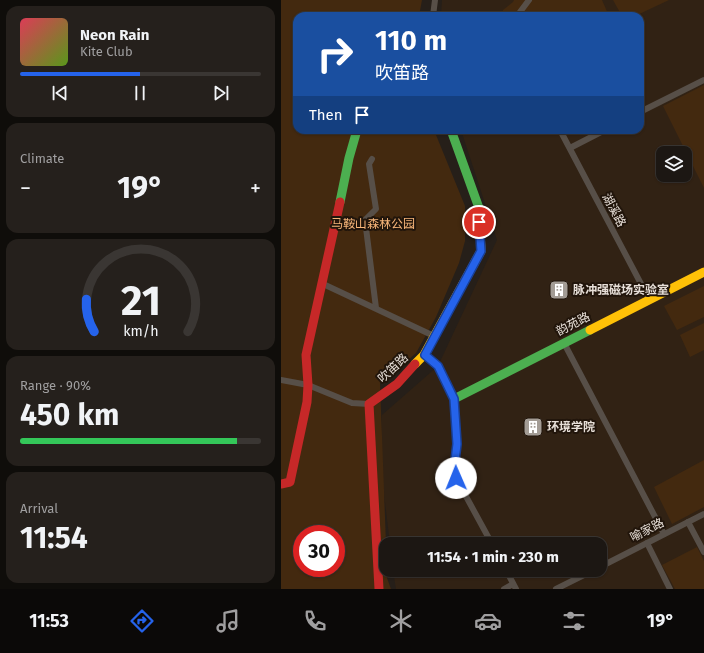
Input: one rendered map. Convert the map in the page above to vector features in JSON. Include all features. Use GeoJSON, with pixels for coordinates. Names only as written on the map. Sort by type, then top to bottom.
{"type":"FeatureCollection","features":[{"type":"Feature","properties":{"kind":"street"},"geometry":{"type":"LineString","coordinates":[[434,12],[435,0]]}},
{"type":"Feature","properties":{"kind":"street"},"geometry":{"type":"LineString","coordinates":[[520,12],[529,0]]}},
{"type":"Feature","properties":{"kind":"street"},"geometry":{"type":"LineString","coordinates":[[644,110],[704,80]]}},
{"type":"Feature","properties":{"kind":"street"},"geometry":{"type":"LineString","coordinates":[[281,484],[290,482],[307,402],[308,385],[305,355],[349,158],[356,134]]}},
{"type":"Feature","properties":{"kind":"street","name":"吹笛路"},"geometry":{"type":"LineString","coordinates":[[369,404],[397,384],[425,355],[481,251],[479,208],[452,134]]}},
{"type":"Feature","properties":{"kind":"street","name":"湖溪路"},"geometry":{"type":"LineString","coordinates":[[562,134],[649,299]]}},
{"type":"Feature","properties":{"kind":"street"},"geometry":{"type":"LineString","coordinates":[[570,148],[597,134]]}},
{"type":"Feature","properties":{"kind":"street"},"geometry":{"type":"LineString","coordinates":[[372,159],[369,164],[376,209],[365,220],[376,308]]}},
{"type":"Feature","properties":{"kind":"street","name":"韵苑路"},"geometry":{"type":"LineString","coordinates":[[454,399],[704,272]]}},
{"type":"Feature","properties":{"kind":"street"},"geometry":{"type":"LineString","coordinates":[[321,283],[434,336]]}},
{"type":"Feature","properties":{"kind":"street"},"geometry":{"type":"LineString","coordinates":[[563,343],[665,534]]}},
{"type":"Feature","properties":{"kind":"street"},"geometry":{"type":"LineString","coordinates":[[425,355],[438,366],[454,399],[457,444],[454,469],[456,478],[488,537]]}},
{"type":"Feature","properties":{"kind":"street"},"geometry":{"type":"LineString","coordinates":[[281,380],[308,385],[352,402],[369,404],[379,589]]}},
{"type":"Feature","properties":{"kind":"street","name":"喻家路"},"geometry":{"type":"LineString","coordinates":[[607,563],[704,514]]}},
{"type":"Feature","properties":{"kind":"street"},"geometry":{"type":"LineString","coordinates":[[688,522],[704,552]]}},
{"type":"Feature","properties":{"kind":"street"},"geometry":{"type":"LineString","coordinates":[[647,543],[670,589]]}},
{"type":"Feature","properties":{"kind":"street"},"geometry":{"type":"LineString","coordinates":[[504,589],[515,587],[510,577]]}},
{"type":"Feature","properties":{"kind":"street"},"geometry":{"type":"LineString","coordinates":[[556,589],[579,577]]}},
{"type":"Feature","properties":{"kind":"shaded area"},"geometry":{"type":"Polygon","coordinates":[[[442,0],[704,0],[704,589],[396,589],[394,577],[607,577],[607,537],[389,537],[381,469],[382,415],[438,366],[497,240],[462,134],[644,134],[644,12],[441,12],[442,0]]]}},
{"type":"Feature","properties":{"kind":"green space","name":"马鞍山森林公园"},"geometry":{"type":"Polygon","coordinates":[[[281,0],[422,0],[420,12],[293,12],[293,134],[436,134],[465,206],[465,241],[459,263],[436,317],[416,353],[380,383],[386,537],[379,537],[379,577],[387,578],[391,589],[281,589],[281,0]]]}},
{"type":"Feature","properties":{"kind":"green space"},"geometry":{"type":"Polygon","coordinates":[[[514,0],[602,0],[607,12],[503,12],[503,10],[514,0]]]}},
{"type":"Feature","properties":{"kind":"green space"},"geometry":{"type":"Polygon","coordinates":[[[613,0],[669,0],[644,12],[620,12],[613,0]]]}},
{"type":"Feature","properties":{"kind":"green space"},"geometry":{"type":"Polygon","coordinates":[[[704,85],[704,188],[692,164],[692,146],[683,146],[663,106],[704,85]]]}},
{"type":"Feature","properties":{"kind":"green space"},"geometry":{"type":"Polygon","coordinates":[[[704,286],[704,317],[677,330],[664,306],[704,286]]]}},
{"type":"Feature","properties":{"kind":"green space"},"geometry":{"type":"Polygon","coordinates":[[[704,323],[704,350],[690,357],[680,335],[704,323]]]}},
{"type":"Feature","properties":{"kind":"green space"},"geometry":{"type":"Polygon","coordinates":[[[704,460],[704,507],[672,524],[654,487],[704,460]]]}},
{"type":"Feature","properties":{"kind":"green space"},"geometry":{"type":"Polygon","coordinates":[[[697,547],[704,561],[704,589],[675,589],[662,565],[697,547]]]}},
{"type":"Feature","properties":{"kind":"traffic: fast"},"geometry":{"type":"LineString","coordinates":[[340,202],[349,158],[356,134]]}},
{"type":"Feature","properties":{"kind":"traffic: fast"},"geometry":{"type":"LineString","coordinates":[[452,134],[479,208],[480,230]]}},
{"type":"Feature","properties":{"kind":"traffic: fast"},"geometry":{"type":"LineString","coordinates":[[454,399],[590,330]]}},
{"type":"Feature","properties":{"kind":"traffic: slow"},"geometry":{"type":"LineString","coordinates":[[415,364],[424,355],[481,251],[480,230]]}},
{"type":"Feature","properties":{"kind":"traffic: slow"},"geometry":{"type":"LineString","coordinates":[[590,330],[704,272]]}},
{"type":"Feature","properties":{"kind":"traffic: jam"},"geometry":{"type":"LineString","coordinates":[[281,484],[290,482],[307,402],[308,385],[306,355],[340,202]]}},
{"type":"Feature","properties":{"kind":"traffic: jam"},"geometry":{"type":"LineString","coordinates":[[379,589],[369,404],[397,384],[415,364]]}},
{"type":"Feature","properties":{"kind":"place","name":"脉冲强磁场实验室"},"geometry":{"type":"Point","coordinates":[559,290]}},
{"type":"Feature","properties":{"kind":"place","name":"环境学院"},"geometry":{"type":"Point","coordinates":[533,427]}},
{"type":"Feature","properties":{"kind":"route"},"geometry":{"type":"LineString","coordinates":[[456,478],[454,469],[457,444],[454,399],[438,366],[425,355],[481,251],[479,222]]}}]}
